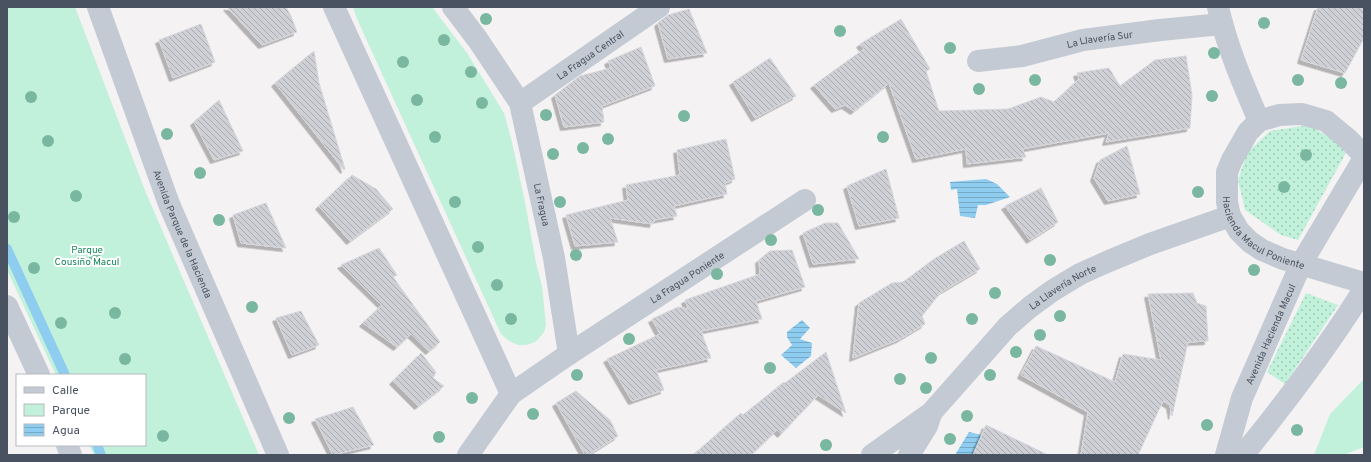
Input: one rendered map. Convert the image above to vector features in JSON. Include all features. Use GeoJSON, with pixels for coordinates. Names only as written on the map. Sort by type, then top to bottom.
{"type":"FeatureCollection","features":[{"type":"Feature","properties":{"kind":"street","name":"Avenida Parque de la Hacienda"},"geometry":{"type":"LineString","coordinates":[[98,7],[169,204],[278,455]]}},
{"type":"Feature","properties":{"kind":"street"},"geometry":{"type":"LineString","coordinates":[[334,7],[511,394]]}},
{"type":"Feature","properties":{"kind":"street","name":"La Fragua"},"geometry":{"type":"LineString","coordinates":[[453,7],[478,40],[520,103],[554,258],[568,354]]}},
{"type":"Feature","properties":{"kind":"street","name":"La Fragua Central"},"geometry":{"type":"LineString","coordinates":[[520,103],[659,7]]}},
{"type":"Feature","properties":{"kind":"street","name":"La Llavería Sur"},"geometry":{"type":"LineString","coordinates":[[978,61],[1022,56],[1083,40],[1160,30],[1220,16],[1238,70],[1259,121]]}},
{"type":"Feature","properties":{"kind":"street"},"geometry":{"type":"LineString","coordinates":[[1259,121],[1288,114],[1302,114],[1326,121],[1349,140],[1364,157]]}},
{"type":"Feature","properties":{"kind":"street","name":"Hacienda Macul Poniente"},"geometry":{"type":"LineString","coordinates":[[1259,121],[1248,132],[1241,143],[1227,172],[1227,202],[1230,216],[1239,231],[1250,242],[1262,250],[1282,259],[1364,282]]}},
{"type":"Feature","properties":{"kind":"street","name":"Avenida Hacienda Macul"},"geometry":{"type":"LineString","coordinates":[[1226,455],[1242,398],[1301,264],[1364,157]]}},
{"type":"Feature","properties":{"kind":"street","name":"La Fragua Poniente"},"geometry":{"type":"LineString","coordinates":[[568,354],[805,200]]}},
{"type":"Feature","properties":{"kind":"street","name":"La Llavería Norte"},"geometry":{"type":"LineString","coordinates":[[872,455],[931,413],[986,349],[1008,326],[1052,291],[1080,274],[1109,261],[1150,244],[1230,216]]}},
{"type":"Feature","properties":{"kind":"street"},"geometry":{"type":"LineString","coordinates":[[1243,455],[1271,420],[1347,316],[1364,289]]}},
{"type":"Feature","properties":{"kind":"street"},"geometry":{"type":"LineString","coordinates":[[7,306],[39,374]]}},
{"type":"Feature","properties":{"kind":"street"},"geometry":{"type":"LineString","coordinates":[[468,455],[511,394],[568,354]]}},
{"type":"Feature","properties":{"kind":"street","name":"La Llavería Norte"},"geometry":{"type":"LineString","coordinates":[[909,455],[927,426],[931,413]]}},
{"type":"Feature","properties":{"kind":"green space","name":"Parque Cousiño Macul"},"geometry":{"type":"Polygon","coordinates":[[[7,7],[75,7],[146,193],[259,455],[94,455],[90,446],[146,446],[146,374],[56,374],[7,270],[7,7]]]}},
{"type":"Feature","properties":{"kind":"green space"},"geometry":{"type":"Polygon","coordinates":[[[353,7],[432,7],[467,53],[504,113],[512,142],[542,286],[546,325],[544,332],[535,342],[526,345],[518,345],[509,341],[501,334],[357,19],[353,7]]]}},
{"type":"Feature","properties":{"kind":"green space"},"geometry":{"type":"Polygon","coordinates":[[[1309,125],[1348,149],[1298,240],[1281,235],[1245,210],[1238,180],[1247,153],[1270,131],[1309,125]]]}},
{"type":"Feature","properties":{"kind":"green space"},"geometry":{"type":"Polygon","coordinates":[[[1306,293],[1338,305],[1285,384],[1267,372],[1306,293]]]}},
{"type":"Feature","properties":{"kind":"green space"},"geometry":{"type":"Polygon","coordinates":[[[1364,379],[1364,447],[1343,455],[1314,455],[1330,414],[1364,379]]]}},
{"type":"Feature","properties":{"kind":"water"},"geometry":{"type":"Polygon","coordinates":[[[986,179],[997,184],[1010,197],[986,205],[978,205],[975,218],[960,216],[957,189],[951,190],[950,182],[986,179]]]}},
{"type":"Feature","properties":{"kind":"water"},"geometry":{"type":"Polygon","coordinates":[[[802,320],[810,328],[800,339],[812,343],[811,356],[796,368],[781,355],[792,345],[787,337],[787,332],[802,320]]]}},
{"type":"Feature","properties":{"kind":"water"},"geometry":{"type":"Polygon","coordinates":[[[969,432],[982,435],[973,455],[955,455],[969,432]]]}},
{"type":"Feature","properties":{"kind":"building"},"geometry":{"type":"Polygon","coordinates":[[[227,7],[286,7],[297,32],[262,45],[227,7]]]}},
{"type":"Feature","properties":{"kind":"building"},"geometry":{"type":"Polygon","coordinates":[[[1318,7],[1364,7],[1364,38],[1345,73],[1301,60],[1318,7]]]}},
{"type":"Feature","properties":{"kind":"building"},"geometry":{"type":"Polygon","coordinates":[[[689,9],[707,53],[668,59],[658,23],[668,15],[689,9]]]}},
{"type":"Feature","properties":{"kind":"building"},"geometry":{"type":"Polygon","coordinates":[[[901,19],[930,69],[926,71],[939,111],[1008,109],[1041,97],[1054,102],[1079,79],[1077,73],[1109,68],[1120,86],[1155,60],[1186,56],[1192,95],[1190,128],[1106,142],[1109,133],[1022,149],[1026,157],[967,164],[966,149],[916,159],[889,83],[854,111],[845,105],[835,109],[814,85],[864,49],[860,44],[901,19]]]}},
{"type":"Feature","properties":{"kind":"building"},"geometry":{"type":"Polygon","coordinates":[[[201,24],[215,62],[173,78],[159,40],[201,24]]]}},
{"type":"Feature","properties":{"kind":"building"},"geometry":{"type":"Polygon","coordinates":[[[641,47],[655,86],[602,106],[604,122],[564,127],[555,95],[580,76],[611,68],[608,61],[641,47]]]}},
{"type":"Feature","properties":{"kind":"building"},"geometry":{"type":"Polygon","coordinates":[[[314,51],[319,83],[345,169],[344,170],[275,83],[314,51]]]}},
{"type":"Feature","properties":{"kind":"building"},"geometry":{"type":"Polygon","coordinates":[[[770,58],[796,96],[755,118],[733,82],[770,58]]]}},
{"type":"Feature","properties":{"kind":"building"},"geometry":{"type":"Polygon","coordinates":[[[219,100],[243,151],[214,160],[194,122],[219,100]]]}},
{"type":"Feature","properties":{"kind":"building"},"geometry":{"type":"Polygon","coordinates":[[[726,139],[735,179],[725,183],[727,194],[674,206],[677,216],[654,220],[653,224],[610,218],[618,242],[575,246],[566,215],[628,200],[626,185],[680,175],[677,150],[726,139]]]}},
{"type":"Feature","properties":{"kind":"building"},"geometry":{"type":"Polygon","coordinates":[[[1127,146],[1140,194],[1108,201],[1094,178],[1100,160],[1127,146]]]}},
{"type":"Feature","properties":{"kind":"building"},"geometry":{"type":"Polygon","coordinates":[[[886,169],[899,218],[859,226],[847,186],[886,169]]]}},
{"type":"Feature","properties":{"kind":"building"},"geometry":{"type":"Polygon","coordinates":[[[352,175],[376,189],[393,209],[350,241],[319,206],[352,175]]]}},
{"type":"Feature","properties":{"kind":"building"},"geometry":{"type":"Polygon","coordinates":[[[1041,188],[1058,222],[1030,240],[1005,206],[1041,188]]]}},
{"type":"Feature","properties":{"kind":"building"},"geometry":{"type":"Polygon","coordinates":[[[266,203],[286,248],[241,243],[233,215],[266,203]]]}},
{"type":"Feature","properties":{"kind":"building"},"geometry":{"type":"Polygon","coordinates":[[[825,223],[838,223],[859,259],[813,264],[803,233],[825,223]]]}},
{"type":"Feature","properties":{"kind":"building"},"geometry":{"type":"Polygon","coordinates":[[[964,241],[980,269],[941,292],[922,316],[925,324],[900,339],[853,358],[859,303],[892,283],[903,282],[934,259],[964,241]]]}},
{"type":"Feature","properties":{"kind":"building"},"geometry":{"type":"Polygon","coordinates":[[[379,248],[397,275],[393,277],[440,342],[429,351],[411,334],[397,347],[363,323],[382,305],[341,265],[379,248]]]}},
{"type":"Feature","properties":{"kind":"building"},"geometry":{"type":"Polygon","coordinates":[[[792,250],[805,287],[756,301],[762,319],[701,331],[711,358],[656,370],[664,390],[632,401],[607,359],[660,334],[652,319],[678,307],[688,309],[685,300],[760,274],[759,260],[770,251],[792,250]]]}},
{"type":"Feature","properties":{"kind":"building"},"geometry":{"type":"Polygon","coordinates":[[[1193,293],[1197,303],[1206,306],[1208,341],[1188,342],[1172,416],[1170,405],[1163,401],[1138,455],[1081,455],[1088,412],[1021,375],[1036,346],[1115,382],[1123,354],[1161,360],[1148,294],[1193,293]]]}},
{"type":"Feature","properties":{"kind":"building"},"geometry":{"type":"Polygon","coordinates":[[[301,311],[319,345],[292,355],[276,318],[301,311]]]}},
{"type":"Feature","properties":{"kind":"building"},"geometry":{"type":"Polygon","coordinates":[[[826,352],[846,413],[818,395],[781,434],[777,430],[751,455],[693,455],[741,413],[743,415],[784,382],[785,383],[826,352]]]}},
{"type":"Feature","properties":{"kind":"building"},"geometry":{"type":"Polygon","coordinates":[[[421,353],[436,372],[433,378],[444,386],[418,406],[393,381],[421,353]]]}},
{"type":"Feature","properties":{"kind":"building"},"geometry":{"type":"Polygon","coordinates":[[[576,391],[610,420],[618,436],[588,455],[585,455],[556,403],[576,391]]]}},
{"type":"Feature","properties":{"kind":"building"},"geometry":{"type":"Polygon","coordinates":[[[353,407],[374,445],[333,455],[315,419],[353,407]]]}},
{"type":"Feature","properties":{"kind":"building"},"geometry":{"type":"Polygon","coordinates":[[[986,425],[1048,455],[973,455],[986,425]]]}},
{"type":"Feature","properties":{"kind":"waterway"},"geometry":{"type":"LineString","coordinates":[[7,249],[65,374]]}},
{"type":"Feature","properties":{"kind":"waterway"},"geometry":{"type":"LineString","coordinates":[[97,446],[101,455]]}}]}
